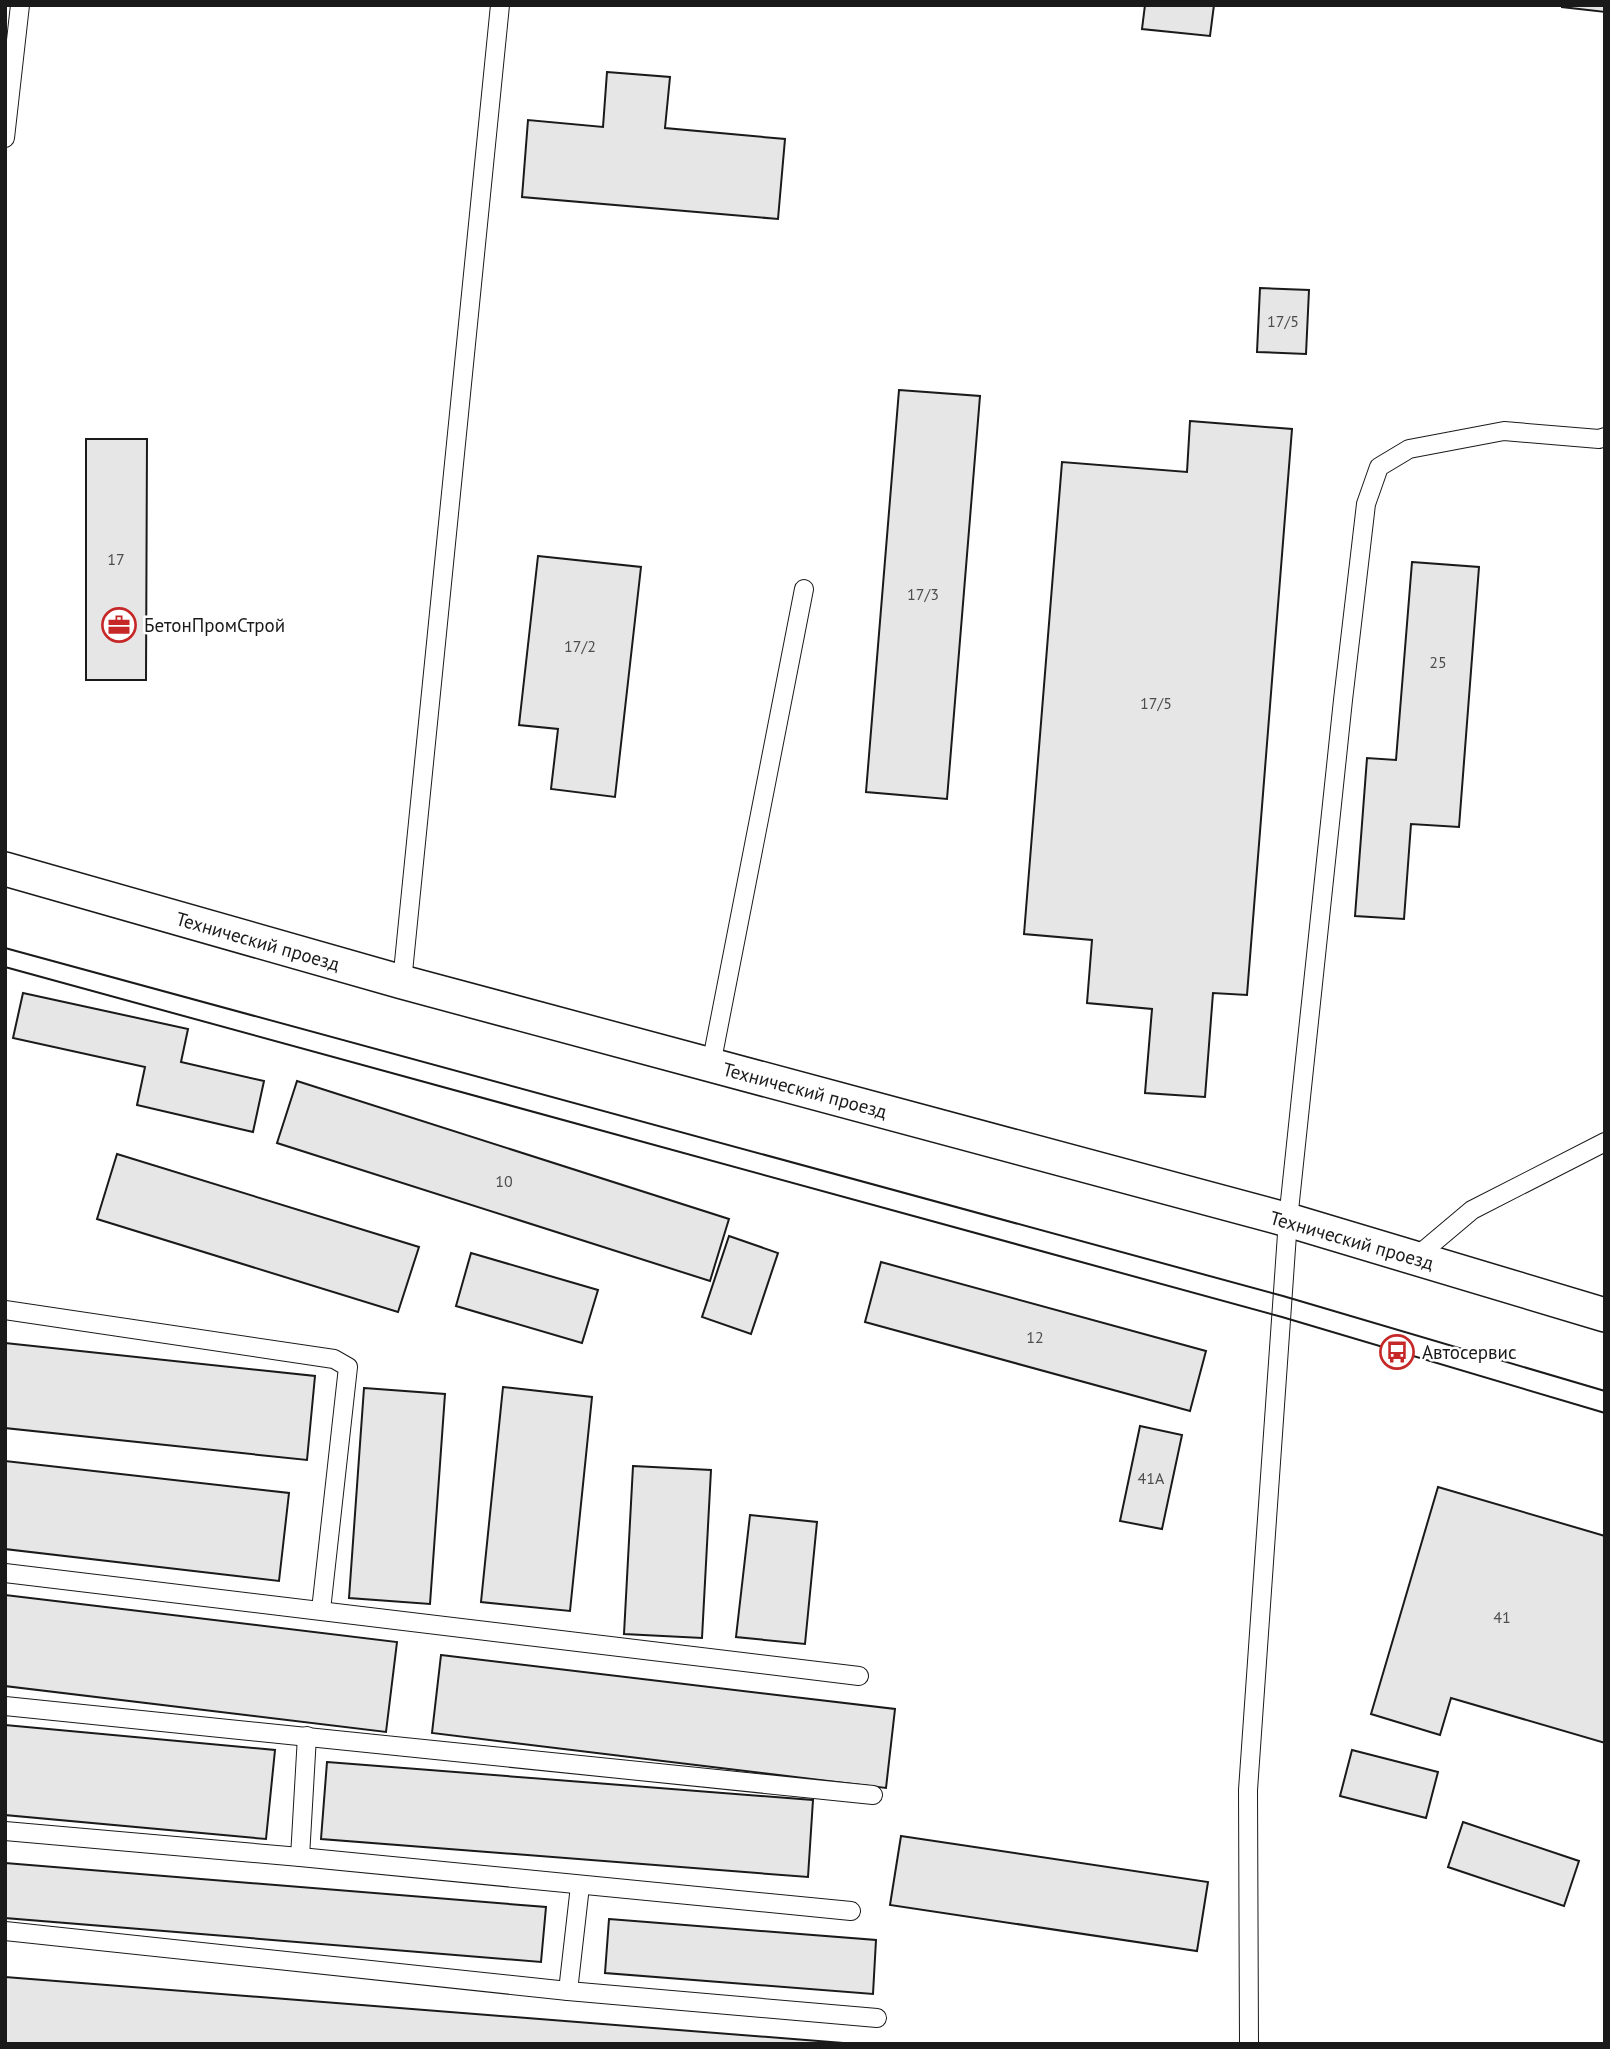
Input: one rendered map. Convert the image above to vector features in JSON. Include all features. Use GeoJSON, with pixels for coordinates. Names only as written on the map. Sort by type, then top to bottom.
{"type":"FeatureCollection","features":[{"type":"Feature","properties":{"kind":"street","name":"Технический проезд"},"geometry":{"type":"LineString","coordinates":[[5,869],[402,982],[1288,1220],[1605,1315]]}},
{"type":"Feature","properties":{"kind":"lane"},"geometry":{"type":"LineString","coordinates":[[5,138],[20,5]]}},
{"type":"Feature","properties":{"kind":"lane"},"geometry":{"type":"LineString","coordinates":[[402,982],[500,5]]}},
{"type":"Feature","properties":{"kind":"lane"},"geometry":{"type":"LineString","coordinates":[[1249,2044],[1248,1790],[1288,1220],[1366,505],[1379,467],[1409,449],[1504,431],[1605,438]]}},
{"type":"Feature","properties":{"kind":"lane"},"geometry":{"type":"LineString","coordinates":[[711,1065],[804,589]]}},
{"type":"Feature","properties":{"kind":"lane"},"geometry":{"type":"LineString","coordinates":[[1415,1258],[1472,1210],[1605,1142]]}},
{"type":"Feature","properties":{"kind":"lane"},"geometry":{"type":"LineString","coordinates":[[5,1310],[334,1359],[348,1367],[321,1610]]}},
{"type":"Feature","properties":{"kind":"lane"},"geometry":{"type":"LineString","coordinates":[[5,1573],[859,1676]]}},
{"type":"Feature","properties":{"kind":"lane"},"geometry":{"type":"LineString","coordinates":[[5,1706],[873,1795]]}},
{"type":"Feature","properties":{"kind":"lane"},"geometry":{"type":"LineString","coordinates":[[300,1857],[307,1735]]}},
{"type":"Feature","properties":{"kind":"lane"},"geometry":{"type":"LineString","coordinates":[[5,1831],[300,1857],[851,1912]]}},
{"type":"Feature","properties":{"kind":"lane"},"geometry":{"type":"LineString","coordinates":[[568,1991],[580,1886]]}},
{"type":"Feature","properties":{"kind":"lane"},"geometry":{"type":"LineString","coordinates":[[5,1931],[568,1991],[877,2018]]}},
{"type":"Feature","properties":{"kind":"building"},"geometry":{"type":"Polygon","coordinates":[[[1145,5],[1214,5],[1210,36],[1142,29],[1145,5]]]}},
{"type":"Feature","properties":{"kind":"building"},"geometry":{"type":"Polygon","coordinates":[[[1605,5],[1605,12],[1562,7],[1605,5]]]}},
{"type":"Feature","properties":{"kind":"building"},"geometry":{"type":"Polygon","coordinates":[[[607,72],[670,77],[665,128],[785,139],[778,219],[522,197],[528,120],[603,127],[607,72]]]}},
{"type":"Feature","properties":{"kind":"building"},"geometry":{"type":"Polygon","coordinates":[[[1260,288],[1309,290],[1306,354],[1257,352],[1260,288]]]}},
{"type":"Feature","properties":{"kind":"building"},"geometry":{"type":"Polygon","coordinates":[[[899,390],[980,396],[947,799],[866,792],[899,390]]]}},
{"type":"Feature","properties":{"kind":"building"},"geometry":{"type":"Polygon","coordinates":[[[1190,421],[1292,429],[1247,995],[1213,993],[1205,1097],[1145,1093],[1152,1009],[1087,1003],[1092,940],[1024,934],[1062,462],[1187,472],[1190,421]]]}},
{"type":"Feature","properties":{"kind":"building"},"geometry":{"type":"Polygon","coordinates":[[[86,439],[147,439],[146,680],[86,680],[86,439]]]}},
{"type":"Feature","properties":{"kind":"building"},"geometry":{"type":"Polygon","coordinates":[[[538,556],[641,567],[615,797],[551,789],[558,729],[519,725],[538,556]]]}},
{"type":"Feature","properties":{"kind":"building"},"geometry":{"type":"Polygon","coordinates":[[[1412,562],[1479,567],[1459,827],[1411,824],[1404,919],[1355,916],[1367,758],[1396,760],[1412,562]]]}},
{"type":"Feature","properties":{"kind":"building"},"geometry":{"type":"Polygon","coordinates":[[[23,993],[188,1029],[181,1062],[264,1081],[253,1132],[137,1105],[145,1067],[13,1038],[23,993]]]}},
{"type":"Feature","properties":{"kind":"building"},"geometry":{"type":"Polygon","coordinates":[[[297,1081],[729,1219],[710,1281],[277,1143],[297,1081]]]}},
{"type":"Feature","properties":{"kind":"building"},"geometry":{"type":"Polygon","coordinates":[[[117,1154],[419,1247],[398,1312],[97,1219],[117,1154]]]}},
{"type":"Feature","properties":{"kind":"building"},"geometry":{"type":"Polygon","coordinates":[[[729,1236],[778,1253],[751,1334],[702,1317],[729,1236]]]}},
{"type":"Feature","properties":{"kind":"building"},"geometry":{"type":"Polygon","coordinates":[[[471,1253],[598,1290],[582,1343],[456,1306],[471,1253]]]}},
{"type":"Feature","properties":{"kind":"building"},"geometry":{"type":"Polygon","coordinates":[[[881,1262],[1206,1351],[1190,1411],[865,1322],[881,1262]]]}},
{"type":"Feature","properties":{"kind":"building"},"geometry":{"type":"Polygon","coordinates":[[[5,1343],[315,1376],[307,1460],[5,1428],[5,1343]]]}},
{"type":"Feature","properties":{"kind":"building"},"geometry":{"type":"Polygon","coordinates":[[[503,1387],[592,1397],[570,1611],[481,1602],[503,1387]]]}},
{"type":"Feature","properties":{"kind":"building"},"geometry":{"type":"Polygon","coordinates":[[[364,1388],[445,1394],[430,1604],[349,1598],[364,1388]]]}},
{"type":"Feature","properties":{"kind":"building"},"geometry":{"type":"Polygon","coordinates":[[[1140,1426],[1182,1435],[1162,1529],[1120,1521],[1140,1426]]]}},
{"type":"Feature","properties":{"kind":"building"},"geometry":{"type":"Polygon","coordinates":[[[5,1461],[289,1493],[279,1581],[5,1549],[5,1461]]]}},
{"type":"Feature","properties":{"kind":"building"},"geometry":{"type":"Polygon","coordinates":[[[633,1466],[711,1470],[702,1638],[624,1634],[633,1466]]]}},
{"type":"Feature","properties":{"kind":"building"},"geometry":{"type":"Polygon","coordinates":[[[1438,1487],[1605,1536],[1605,1743],[1451,1698],[1440,1735],[1371,1714],[1438,1487]]]}},
{"type":"Feature","properties":{"kind":"building"},"geometry":{"type":"Polygon","coordinates":[[[750,1515],[817,1522],[805,1644],[736,1637],[750,1515]]]}},
{"type":"Feature","properties":{"kind":"building"},"geometry":{"type":"Polygon","coordinates":[[[5,1595],[397,1642],[386,1732],[5,1686],[5,1595]]]}},
{"type":"Feature","properties":{"kind":"building"},"geometry":{"type":"Polygon","coordinates":[[[441,1655],[895,1709],[886,1788],[432,1733],[441,1655]]]}},
{"type":"Feature","properties":{"kind":"building"},"geometry":{"type":"Polygon","coordinates":[[[5,1725],[275,1750],[266,1839],[5,1815],[5,1725]]]}},
{"type":"Feature","properties":{"kind":"building"},"geometry":{"type":"Polygon","coordinates":[[[1352,1750],[1438,1772],[1426,1818],[1340,1796],[1352,1750]]]}},
{"type":"Feature","properties":{"kind":"building"},"geometry":{"type":"Polygon","coordinates":[[[327,1762],[813,1800],[808,1877],[321,1839],[327,1762]]]}},
{"type":"Feature","properties":{"kind":"building"},"geometry":{"type":"Polygon","coordinates":[[[1463,1822],[1579,1861],[1564,1906],[1448,1867],[1463,1822]]]}},
{"type":"Feature","properties":{"kind":"building"},"geometry":{"type":"Polygon","coordinates":[[[901,1836],[1208,1882],[1197,1951],[890,1905],[901,1836]]]}},
{"type":"Feature","properties":{"kind":"building"},"geometry":{"type":"Polygon","coordinates":[[[5,1863],[546,1907],[541,1962],[5,1918],[5,1863]]]}},
{"type":"Feature","properties":{"kind":"building"},"geometry":{"type":"Polygon","coordinates":[[[609,1919],[876,1940],[873,1994],[605,1973],[609,1919]]]}},
{"type":"Feature","properties":{"kind":"building"},"geometry":{"type":"Polygon","coordinates":[[[5,1977],[856,2044],[5,2044],[5,1977]]]}},
{"type":"Feature","properties":{"kind":"tram line"},"geometry":{"type":"LineString","coordinates":[[5,948],[1283,1296],[1605,1391]]}},
{"type":"Feature","properties":{"kind":"tram line"},"geometry":{"type":"LineString","coordinates":[[5,967],[1282,1317],[1605,1413]]}},
{"type":"Feature","properties":{"kind":"place","name":"БетонПромСтрой"},"geometry":{"type":"Point","coordinates":[119,625]}},
{"type":"Feature","properties":{"kind":"place","name":"Автосервис"},"geometry":{"type":"Point","coordinates":[1397,1352]}}]}
